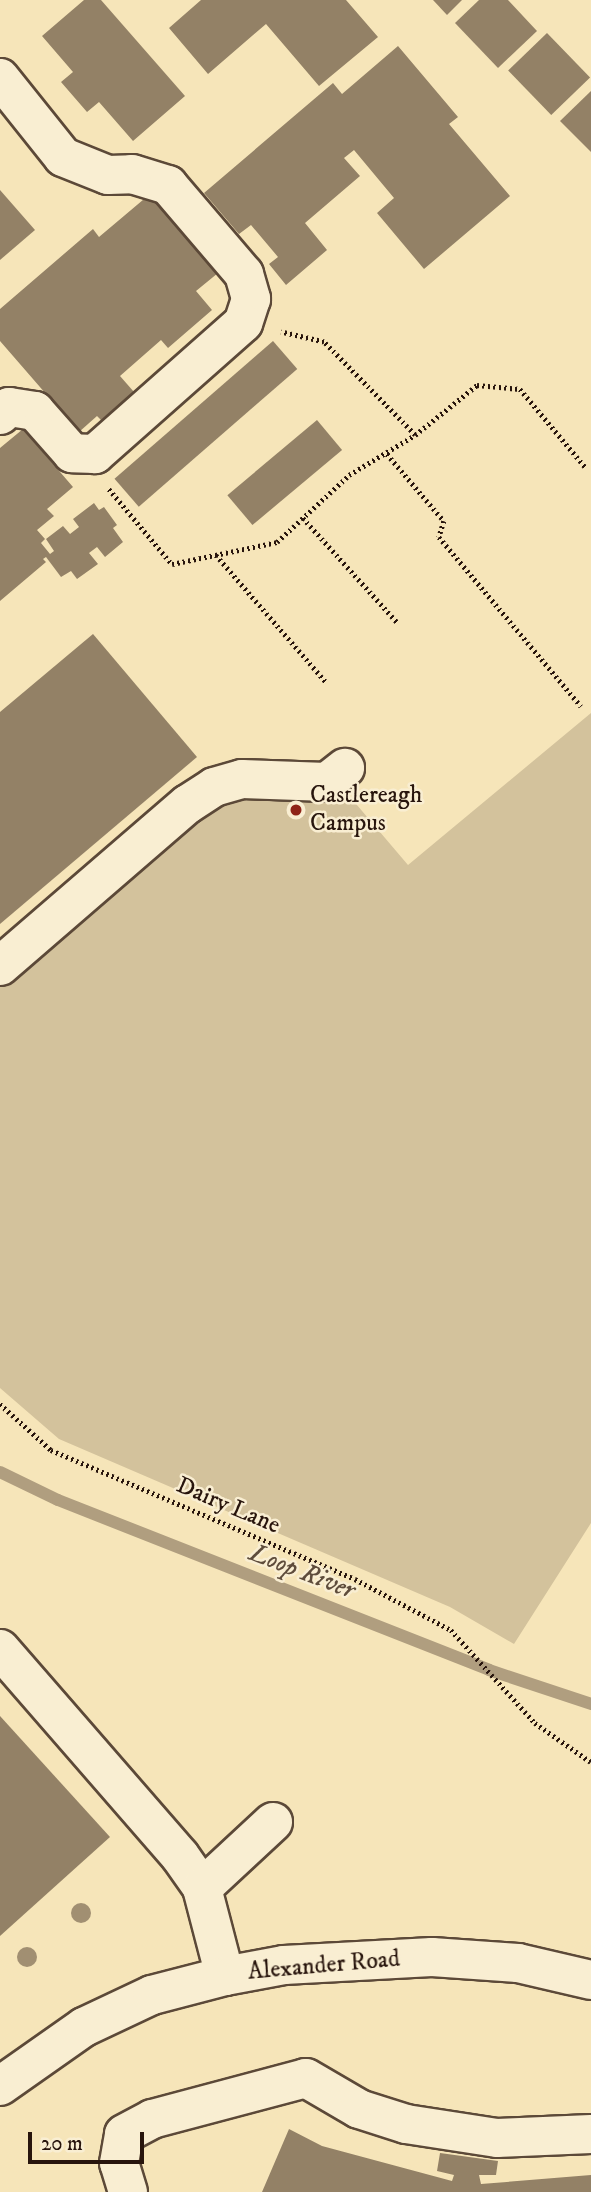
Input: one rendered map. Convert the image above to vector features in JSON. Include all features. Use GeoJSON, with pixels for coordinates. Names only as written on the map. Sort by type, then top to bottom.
{"type":"FeatureCollection","features":[{"type":"Feature","properties":{"kind":"street"},"geometry":{"type":"LineString","coordinates":[[0,78],[63,157],[108,175],[132,174],[168,185],[244,274],[251,299],[243,323],[95,454],[72,453],[35,411],[9,407],[0,415]]}},
{"type":"Feature","properties":{"kind":"street"},"geometry":{"type":"LineString","coordinates":[[0,966],[188,804],[214,787],[242,779],[327,782],[345,768]]}},
{"type":"Feature","properties":{"kind":"street"},"geometry":{"type":"LineString","coordinates":[[0,1649],[180,1856],[202,1888],[225,1976]]}},
{"type":"Feature","properties":{"kind":"street"},"geometry":{"type":"LineString","coordinates":[[202,1888],[273,1822]]}},
{"type":"Feature","properties":{"kind":"street","name":"Alexander Road"},"geometry":{"type":"LineString","coordinates":[[0,2086],[84,2027],[152,1995],[225,1976],[284,1965],[432,1957],[518,1964],[591,1980]]}},
{"type":"Feature","properties":{"kind":"street"},"geometry":{"type":"LineString","coordinates":[[128,2192],[119,2164],[124,2134],[152,2119],[306,2078],[359,2109],[406,2124],[497,2138],[591,2134]]}},
{"type":"Feature","properties":{"kind":"path"},"geometry":{"type":"LineString","coordinates":[[243,323],[324,342],[415,435]]}},
{"type":"Feature","properties":{"kind":"path"},"geometry":{"type":"LineString","coordinates":[[95,454],[96,474],[172,564],[276,542],[349,475],[415,435],[477,386],[520,389],[586,468]]}},
{"type":"Feature","properties":{"kind":"path"},"geometry":{"type":"LineString","coordinates":[[387,454],[444,521],[439,537],[581,706]]}},
{"type":"Feature","properties":{"kind":"path"},"geometry":{"type":"LineString","coordinates":[[303,518],[398,622]]}},
{"type":"Feature","properties":{"kind":"path"},"geometry":{"type":"LineString","coordinates":[[216,555],[326,682]]}},
{"type":"Feature","properties":{"kind":"path","name":"Dairy Lane"},"geometry":{"type":"LineString","coordinates":[[0,1404],[51,1450],[355,1579],[451,1630],[535,1723],[591,1762]]}},
{"type":"Feature","properties":{"kind":"shaded area"},"geometry":{"type":"Polygon","coordinates":[[[591,713],[591,1523],[514,1644],[450,1607],[59,1439],[0,1388],[0,987],[199,815],[270,791],[351,798],[408,865],[591,713]]]}},
{"type":"Feature","properties":{"kind":"building"},"geometry":{"type":"Polygon","coordinates":[[[84,0],[101,0],[185,96],[133,141],[99,102],[87,112],[61,82],[73,72],[42,36],[84,0]]]}},
{"type":"Feature","properties":{"kind":"building"},"geometry":{"type":"Polygon","coordinates":[[[201,0],[346,0],[378,37],[319,86],[266,24],[208,74],[169,28],[201,0]]]}},
{"type":"Feature","properties":{"kind":"building"},"geometry":{"type":"Polygon","coordinates":[[[433,0],[462,0],[447,15],[433,0]]]}},
{"type":"Feature","properties":{"kind":"building"},"geometry":{"type":"Polygon","coordinates":[[[479,0],[508,0],[537,31],[498,68],[455,23],[479,0]]]}},
{"type":"Feature","properties":{"kind":"building"},"geometry":{"type":"Polygon","coordinates":[[[547,33],[590,78],[551,115],[508,71],[547,33]]]}},
{"type":"Feature","properties":{"kind":"building"},"geometry":{"type":"Polygon","coordinates":[[[398,46],[458,117],[449,124],[510,196],[424,269],[377,213],[394,198],[354,150],[344,158],[360,176],[305,223],[327,250],[286,285],[269,264],[278,257],[251,225],[239,234],[204,193],[333,83],[342,94],[398,46]]]}},
{"type":"Feature","properties":{"kind":"building"},"geometry":{"type":"Polygon","coordinates":[[[591,91],[591,152],[560,121],[591,91]]]}},
{"type":"Feature","properties":{"kind":"building"},"geometry":{"type":"Polygon","coordinates":[[[0,190],[35,230],[0,260],[0,190]]]}},
{"type":"Feature","properties":{"kind":"building"},"geometry":{"type":"Polygon","coordinates":[[[150,194],[218,273],[196,291],[212,310],[168,348],[161,340],[120,376],[134,392],[101,420],[97,416],[79,432],[0,341],[0,309],[93,229],[99,237],[150,194]]]}},
{"type":"Feature","properties":{"kind":"building"},"geometry":{"type":"Polygon","coordinates":[[[273,341],[297,369],[139,507],[115,479],[273,341]]]}},
{"type":"Feature","properties":{"kind":"building"},"geometry":{"type":"Polygon","coordinates":[[[317,420],[342,450],[252,525],[227,495],[317,420]]]}},
{"type":"Feature","properties":{"kind":"building"},"geometry":{"type":"Polygon","coordinates":[[[23,429],[73,487],[47,509],[54,516],[37,530],[45,539],[41,543],[50,554],[54,551],[46,539],[63,526],[70,534],[79,527],[73,519],[94,503],[99,510],[104,507],[117,525],[113,528],[123,542],[105,557],[97,547],[89,553],[98,564],[77,579],[71,571],[61,577],[46,557],[43,559],[46,562],[0,601],[0,448],[23,429]]]}},
{"type":"Feature","properties":{"kind":"building"},"geometry":{"type":"Polygon","coordinates":[[[93,634],[197,757],[0,924],[0,712],[93,634]]]}},
{"type":"Feature","properties":{"kind":"building"},"geometry":{"type":"Polygon","coordinates":[[[0,1716],[110,1837],[0,1936],[0,1716]]]}},
{"type":"Feature","properties":{"kind":"building"},"geometry":{"type":"Polygon","coordinates":[[[289,2129],[322,2146],[452,2181],[454,2175],[437,2171],[440,2153],[498,2161],[496,2175],[479,2175],[481,2184],[591,2175],[591,2192],[262,2192],[289,2129]]]}},
{"type":"Feature","properties":{"kind":"waterway","name":"Loop River"},"geometry":{"type":"LineString","coordinates":[[0,1472],[58,1500],[489,1670],[591,1704]]}},
{"type":"Feature","properties":{"kind":"place","name":"Castlereagh Campus"},"geometry":{"type":"Point","coordinates":[296,810]}}]}
